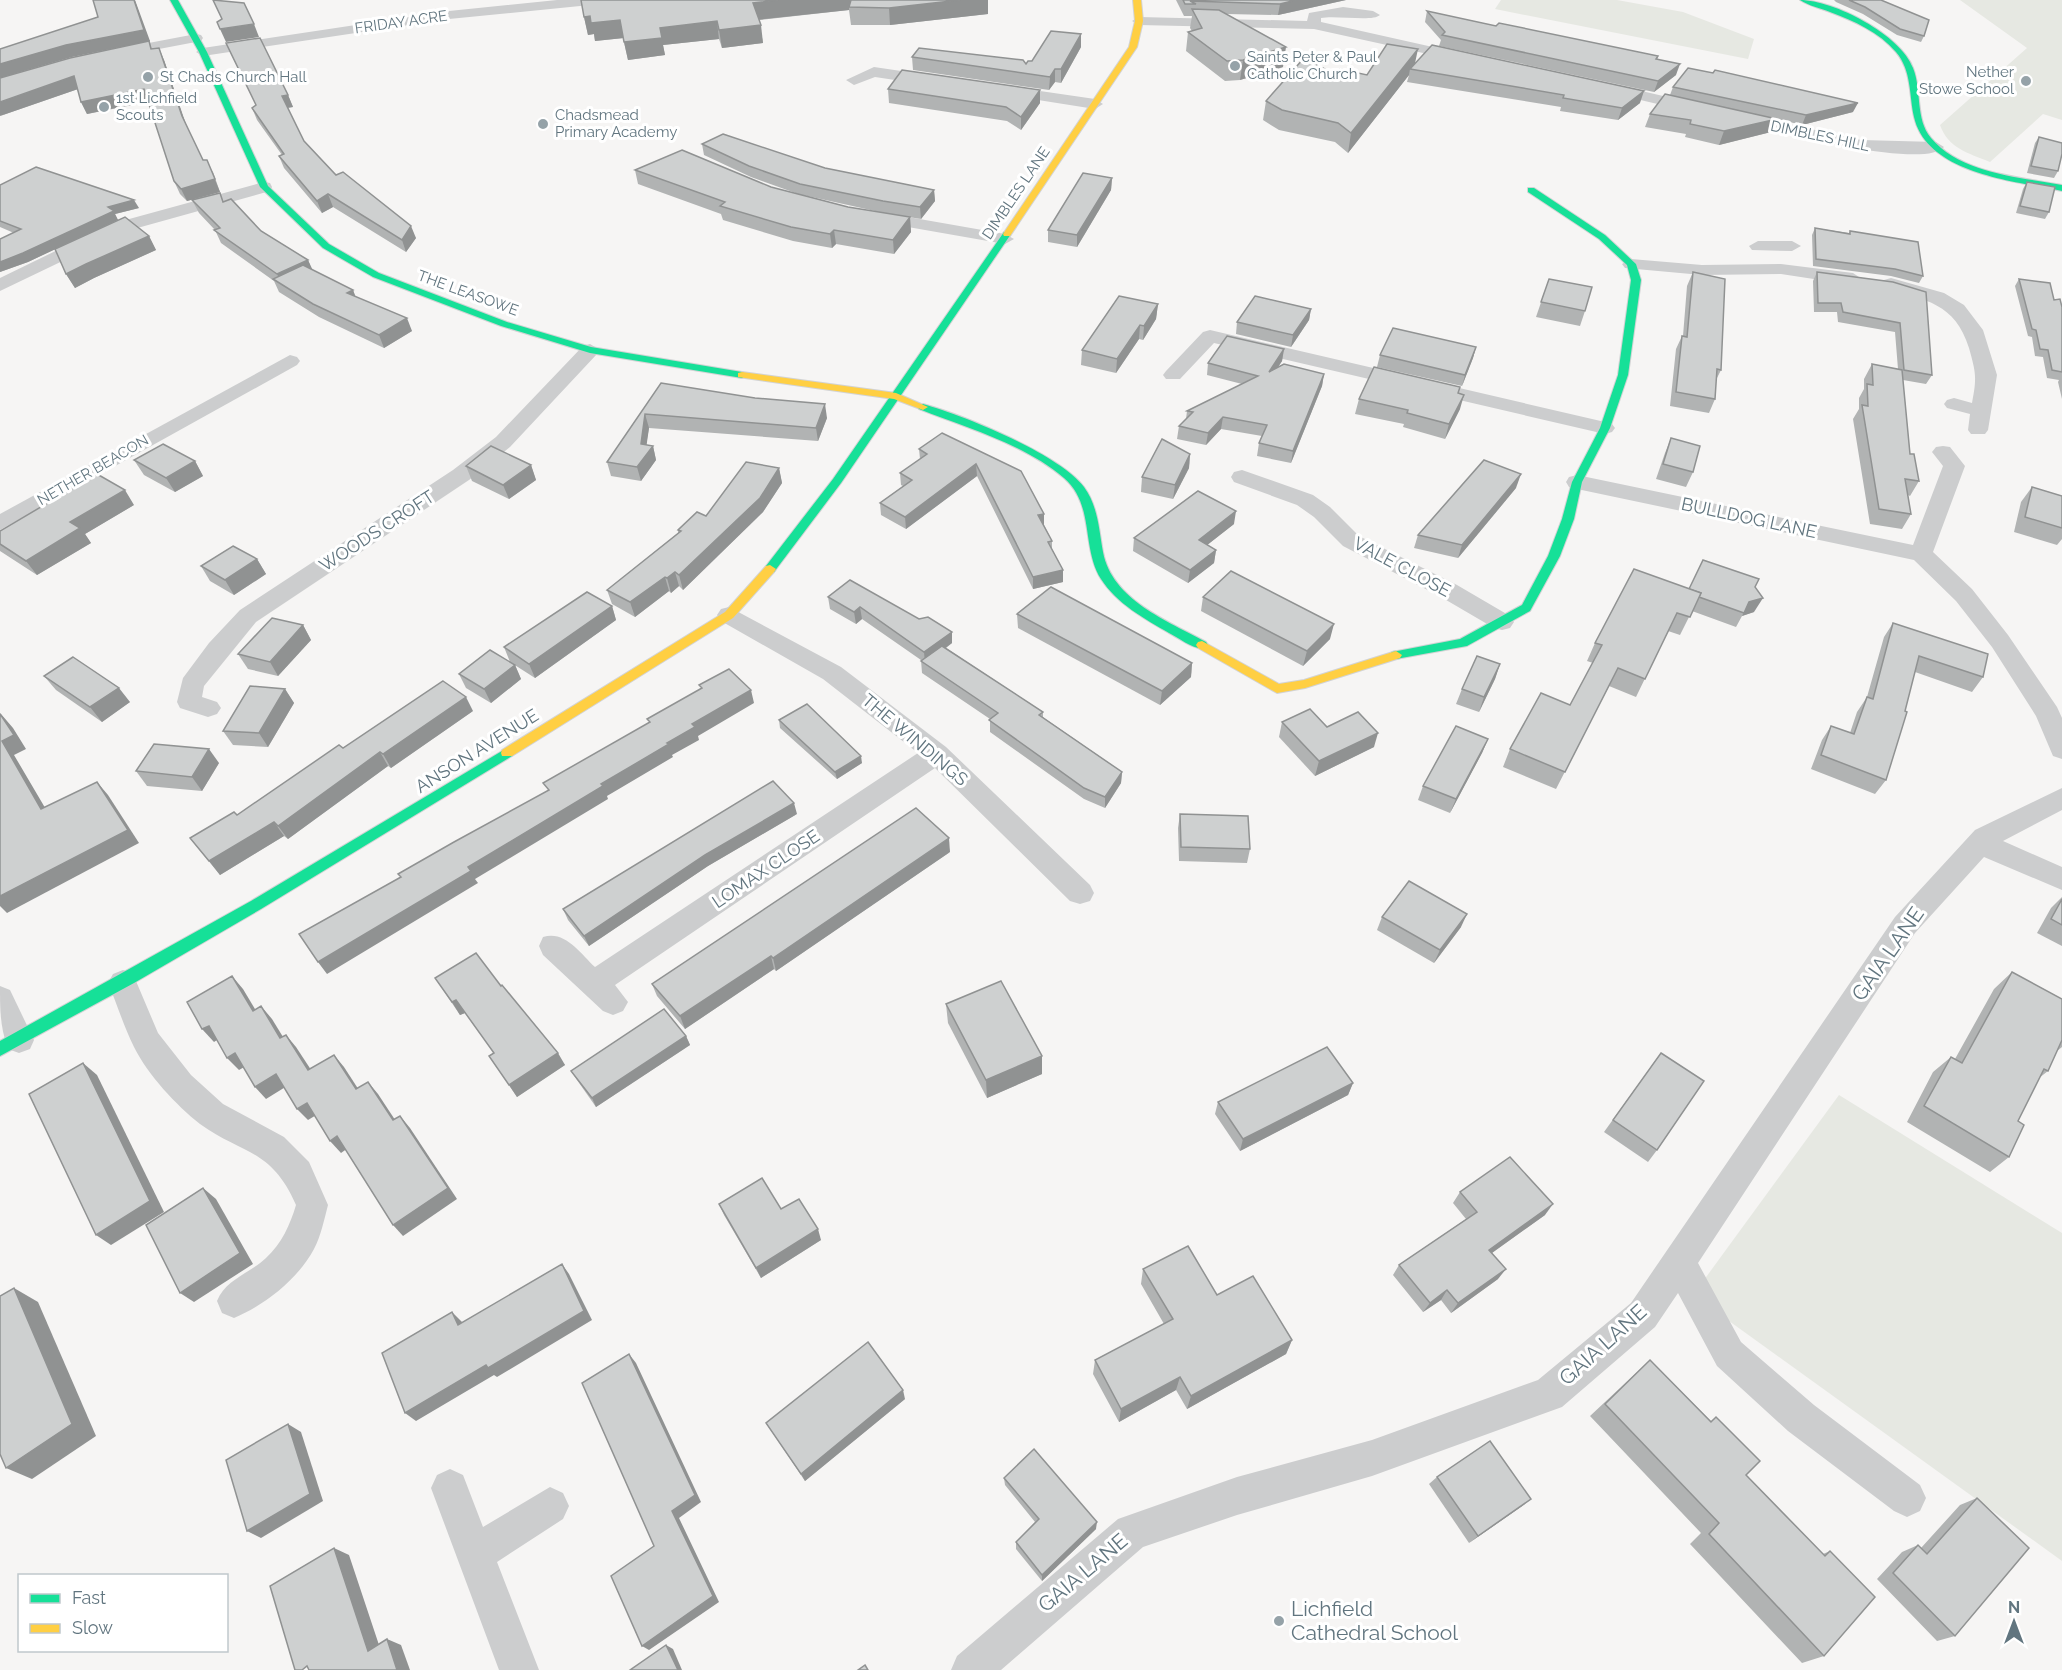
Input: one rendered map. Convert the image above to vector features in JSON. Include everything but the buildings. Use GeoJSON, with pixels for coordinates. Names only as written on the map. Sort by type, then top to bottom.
{"type":"FeatureCollection","features":[{"type":"Feature","properties":{"kind":"street","name":"THE LEASOWE"},"geometry":{"type":"LineString","coordinates":[[174,0],[203,52],[264,187],[326,246],[376,275],[504,324],[590,350],[747,376],[896,396],[1055,466],[1080,489],[1089,508],[1100,566],[1109,584],[1135,606],[1277,689],[1305,684],[1406,652],[1463,643],[1526,608],[1554,556],[1568,519],[1577,482],[1605,428],[1623,375],[1636,280],[1630,264]]}},
{"type":"Feature","properties":{"kind":"street","name":"FRIDAY ACRE"},"geometry":{"type":"LineString","coordinates":[[203,52],[449,15],[600,0]]}},
{"type":"Feature","properties":{"kind":"street","name":"DIMBLES LANE"},"geometry":{"type":"LineString","coordinates":[[896,396],[1005,239],[1133,47],[1139,21],[1137,0]]}},
{"type":"Feature","properties":{"kind":"street"},"geometry":{"type":"LineString","coordinates":[[1364,35],[1378,0]]}},
{"type":"Feature","properties":{"kind":"street"},"geometry":{"type":"LineString","coordinates":[[1804,0],[1865,26],[1906,55],[1911,65],[1919,122],[1928,140],[1936,147],[1970,165],[2062,188]]}},
{"type":"Feature","properties":{"kind":"street"},"geometry":{"type":"LineString","coordinates":[[1314,26],[1314,16],[1325,12],[1349,10],[1373,15]]}},
{"type":"Feature","properties":{"kind":"street"},"geometry":{"type":"LineString","coordinates":[[1139,21],[1314,26],[1476,60]]}},
{"type":"Feature","properties":{"kind":"street"},"geometry":{"type":"LineString","coordinates":[[104,56],[196,38]]}},
{"type":"Feature","properties":{"kind":"street"},"geometry":{"type":"LineString","coordinates":[[854,80],[874,72],[956,84]]}},
{"type":"Feature","properties":{"kind":"street","name":"DIMBLES HILL"},"geometry":{"type":"LineString","coordinates":[[1588,84],[1870,147],[1908,150],[1936,147]]}},
{"type":"Feature","properties":{"kind":"street"},"geometry":{"type":"LineString","coordinates":[[990,89],[1095,104]]}},
{"type":"Feature","properties":{"kind":"street"},"geometry":{"type":"LineString","coordinates":[[0,285],[117,228],[264,187]]}},
{"type":"Feature","properties":{"kind":"street"},"geometry":{"type":"LineString","coordinates":[[1531,190],[1602,237],[1630,264],[1702,270],[1781,269],[1891,284],[1937,297],[1957,309],[1973,330],[1987,375],[1979,421],[1954,404]]}},
{"type":"Feature","properties":{"kind":"street"},"geometry":{"type":"LineString","coordinates":[[860,214],[1005,239]]}},
{"type":"Feature","properties":{"kind":"street"},"geometry":{"type":"LineString","coordinates":[[1775,246],[1781,269]]}},
{"type":"Feature","properties":{"kind":"street"},"geometry":{"type":"LineString","coordinates":[[1173,375],[1210,336],[1605,428]]}},
{"type":"Feature","properties":{"kind":"street","name":"WOODS CROFT"},"geometry":{"type":"LineString","coordinates":[[208,708],[189,702],[192,684],[218,649],[248,615],[461,475],[503,442],[590,350]]}},
{"type":"Feature","properties":{"kind":"street","name":"NETHER BEACON"},"geometry":{"type":"LineString","coordinates":[[0,523],[184,416],[290,361]]}},
{"type":"Feature","properties":{"kind":"street","name":"ANSON AVENUE"},"geometry":{"type":"LineString","coordinates":[[10,1045],[123,983],[358,846],[729,615],[759,585],[804,528],[896,396]]}},
{"type":"Feature","properties":{"kind":"street"},"geometry":{"type":"LineString","coordinates":[[1955,461],[1921,554],[1964,595],[2000,641],[2048,714],[2062,749]]}},
{"type":"Feature","properties":{"kind":"street","name":"VALE CLOSE"},"geometry":{"type":"LineString","coordinates":[[1238,476],[1305,500],[1322,512],[1351,541],[1449,591],[1502,622]]}},
{"type":"Feature","properties":{"kind":"street","name":"BULLDOG LANE"},"geometry":{"type":"LineString","coordinates":[[1577,482],[1921,554]]}},
{"type":"Feature","properties":{"kind":"street","name":"THE WINDINGS"},"geometry":{"type":"LineString","coordinates":[[729,615],[832,673],[937,754],[1080,893]]}},
{"type":"Feature","properties":{"kind":"street","name":"LOMAX CLOSE"},"geometry":{"type":"LineString","coordinates":[[554,946],[604,993],[937,754]]}},
{"type":"Feature","properties":{"kind":"street","name":"GAIA LANE"},"geometry":{"type":"LineString","coordinates":[[971,1670],[1131,1532],[1237,1496],[1372,1458],[1549,1394],[1643,1315],[1905,925],[1980,843],[2062,798]]}},
{"type":"Feature","properties":{"kind":"street"},"geometry":{"type":"LineString","coordinates":[[1980,843],[2062,879]]}},
{"type":"Feature","properties":{"kind":"street"},"geometry":{"type":"LineString","coordinates":[[123,983],[146,1041],[180,1086],[212,1114],[273,1147],[298,1173],[312,1205],[302,1239],[278,1270],[234,1301]]}},
{"type":"Feature","properties":{"kind":"street"},"geometry":{"type":"LineString","coordinates":[[0,999],[10,1045]]}},
{"type":"Feature","properties":{"kind":"street"},"geometry":{"type":"LineString","coordinates":[[1679,1262],[1730,1354],[1801,1418],[1907,1498]]}},
{"type":"Feature","properties":{"kind":"street"},"geometry":{"type":"LineString","coordinates":[[450,1488],[519,1670]]}},
{"type":"Feature","properties":{"kind":"street"},"geometry":{"type":"LineString","coordinates":[[475,1554],[550,1506]]}},
{"type":"Feature","properties":{"kind":"shaded area"},"geometry":{"type":"Polygon","coordinates":[[[1501,0],[1617,0],[1683,12],[1754,39],[1748,59],[1495,9],[1501,0]]]}},
{"type":"Feature","properties":{"kind":"shaded area","name":"Nether Stowe School"},"geometry":{"type":"Polygon","coordinates":[[[1960,0],[2062,0],[2062,120],[2043,114],[1990,162],[1960,149],[1948,139],[1940,125],[2027,48],[1960,0]]]}},
{"type":"Feature","properties":{"kind":"shaded area"},"geometry":{"type":"Polygon","coordinates":[[[1839,1095],[2062,1233],[2062,1561],[1693,1295],[1839,1095]]]}},
{"type":"Feature","properties":{"kind":"traffic: fast"},"geometry":{"type":"LineString","coordinates":[[174,0],[203,52],[264,187],[326,246],[376,275],[504,324],[590,350],[742,375]]}},
{"type":"Feature","properties":{"kind":"traffic: fast"},"geometry":{"type":"LineString","coordinates":[[1804,0],[1873,29],[1888,39],[1900,52],[1909,66],[1914,84],[1921,128],[1929,141],[1941,152],[1973,168],[2062,188]]}},
{"type":"Feature","properties":{"kind":"traffic: fast"},"geometry":{"type":"LineString","coordinates":[[1396,655],[1463,643],[1526,608],[1554,556],[1568,519],[1577,482],[1605,428],[1623,375],[1636,280],[1631,264],[1602,237],[1531,190]]}},
{"type":"Feature","properties":{"kind":"traffic: fast"},"geometry":{"type":"LineString","coordinates":[[770,569],[837,481],[1007,234]]}},
{"type":"Feature","properties":{"kind":"traffic: fast"},"geometry":{"type":"LineString","coordinates":[[923,407],[1008,441],[1068,476],[1085,497],[1100,564],[1116,590],[1143,612],[1202,645]]}},
{"type":"Feature","properties":{"kind":"traffic: fast"},"geometry":{"type":"LineString","coordinates":[[0,1049],[256,905],[507,753]]}},
{"type":"Feature","properties":{"kind":"traffic: slow"},"geometry":{"type":"LineString","coordinates":[[1007,234],[1133,47],[1139,21],[1137,0]]}},
{"type":"Feature","properties":{"kind":"traffic: slow"},"geometry":{"type":"LineString","coordinates":[[742,375],[896,396],[923,407]]}},
{"type":"Feature","properties":{"kind":"traffic: slow"},"geometry":{"type":"LineString","coordinates":[[507,753],[729,615],[770,569]]}},
{"type":"Feature","properties":{"kind":"traffic: slow"},"geometry":{"type":"LineString","coordinates":[[1202,645],[1277,689],[1305,684],[1396,655]]}},
{"type":"Feature","properties":{"kind":"place","name":"Saints Peter & Paul Catholic Church"},"geometry":{"type":"Point","coordinates":[1235,66]}},
{"type":"Feature","properties":{"kind":"place","name":"St Chads Church Hall"},"geometry":{"type":"Point","coordinates":[148,77]}},
{"type":"Feature","properties":{"kind":"place","name":"Nether Stowe School"},"geometry":{"type":"Point","coordinates":[2026,81]}},
{"type":"Feature","properties":{"kind":"place","name":"1st Lichfield Scouts"},"geometry":{"type":"Point","coordinates":[104,107]}},
{"type":"Feature","properties":{"kind":"place","name":"Chadsmead Primary Academy"},"geometry":{"type":"Point","coordinates":[543,124]}},
{"type":"Feature","properties":{"kind":"place","name":"Lichfield Cathedral School"},"geometry":{"type":"Point","coordinates":[1279,1621]}}]}
